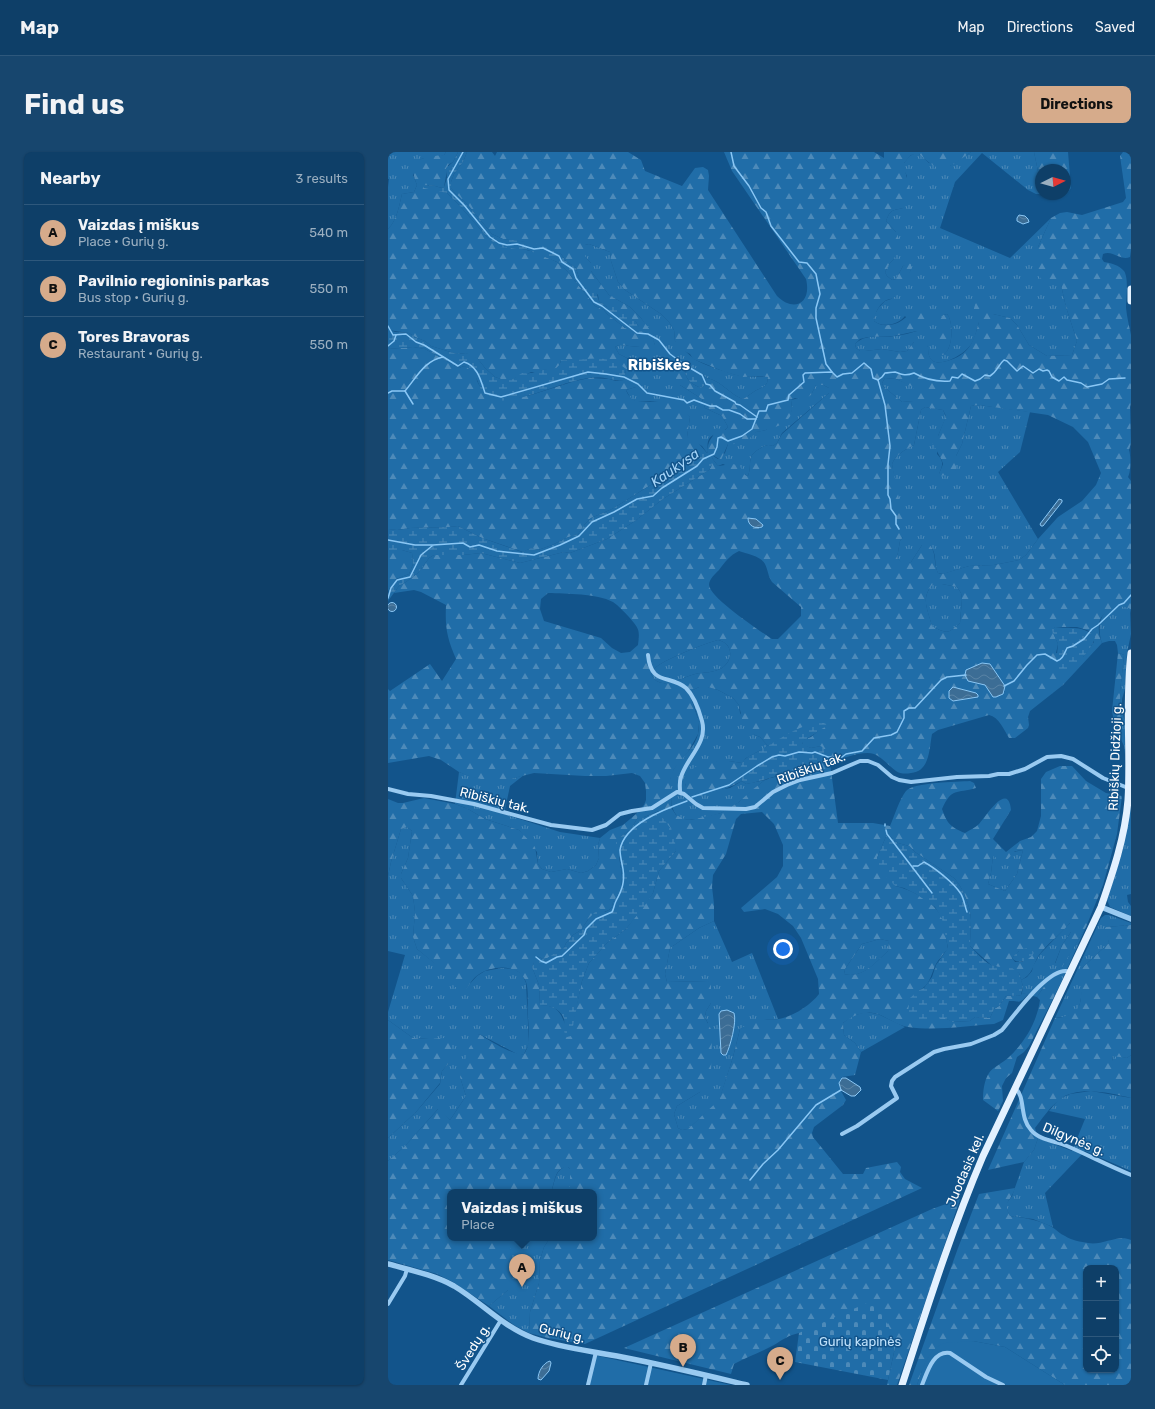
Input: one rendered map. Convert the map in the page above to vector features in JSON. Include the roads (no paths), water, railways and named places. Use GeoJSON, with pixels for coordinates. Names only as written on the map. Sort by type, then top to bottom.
{"type":"FeatureCollection","features":[{"type":"Feature","properties":{"kind":"main road"},"geometry":{"type":"LineString","coordinates":[[1131,289],[1131,301]]}},
{"type":"Feature","properties":{"kind":"main road","name":"Ribiškių Didžioji g."},"geometry":{"type":"LineString","coordinates":[[1070,972],[1101,907],[1118,856],[1125,819],[1128,788],[1129,672],[1131,653]]}},
{"type":"Feature","properties":{"kind":"main road","name":"Juodasis kel."},"geometry":{"type":"LineString","coordinates":[[902,1385],[948,1245],[966,1197],[1015,1088],[1070,972]]}},
{"type":"Feature","properties":{"kind":"street"},"geometry":{"type":"LineString","coordinates":[[648,655],[650,668],[658,676],[684,687],[690,692],[702,722],[703,730],[701,740],[681,776],[680,792]]}},
{"type":"Feature","properties":{"kind":"street","name":"Ribiškių tak."},"geometry":{"type":"LineString","coordinates":[[388,789],[408,794],[431,796],[474,804],[551,825],[592,830],[606,825],[620,814],[652,808],[675,793],[680,792],[703,808],[746,809],[755,807],[773,792],[787,785],[832,772],[860,761],[874,763],[892,777],[911,782],[957,777],[1009,774],[1025,769],[1047,757],[1061,756],[1073,759],[1103,778],[1128,788]]}},
{"type":"Feature","properties":{"kind":"street"},"geometry":{"type":"LineString","coordinates":[[1101,907],[1131,918]]}},
{"type":"Feature","properties":{"kind":"street"},"geometry":{"type":"LineString","coordinates":[[842,1134],[857,1126],[897,1098],[891,1086],[892,1082],[896,1078],[934,1052],[944,1048],[971,1044],[998,1033],[1042,984],[1061,972],[1067,970],[1070,972]]}},
{"type":"Feature","properties":{"kind":"street","name":"Dilgynės g."},"geometry":{"type":"LineString","coordinates":[[1015,1088],[1021,1095],[1023,1114],[1026,1123],[1030,1130],[1035,1134],[1131,1174]]}},
{"type":"Feature","properties":{"kind":"street","name":"Gurių g."},"geometry":{"type":"LineString","coordinates":[[388,1264],[437,1278],[454,1286],[501,1320],[533,1338],[747,1385]]}},
{"type":"Feature","properties":{"kind":"street"},"geometry":{"type":"LineString","coordinates":[[388,1304],[407,1269]]}},
{"type":"Feature","properties":{"kind":"street","name":"Švedų g."},"geometry":{"type":"LineString","coordinates":[[461,1385],[501,1320]]}},
{"type":"Feature","properties":{"kind":"street"},"geometry":{"type":"LineString","coordinates":[[588,1385],[596,1352]]}},
{"type":"Feature","properties":{"kind":"street"},"geometry":{"type":"LineString","coordinates":[[922,1385],[938,1354],[946,1352],[950,1353],[986,1377],[1003,1385]]}},
{"type":"Feature","properties":{"kind":"street"},"geometry":{"type":"LineString","coordinates":[[646,1385],[651,1363]]}},
{"type":"Feature","properties":{"kind":"street"},"geometry":{"type":"LineString","coordinates":[[704,1385],[706,1375]]}},
{"type":"Feature","properties":{"kind":"water"},"geometry":{"type":"Polygon","coordinates":[[[1019,215],[1025,216],[1029,222],[1023,224],[1017,221],[1019,215]]]}},
{"type":"Feature","properties":{"kind":"water"},"geometry":{"type":"Polygon","coordinates":[[[1059,499],[1062,500],[1062,502],[1043,526],[1041,526],[1040,524],[1059,499]]]}},
{"type":"Feature","properties":{"kind":"water"},"geometry":{"type":"Polygon","coordinates":[[[748,518],[756,519],[763,525],[762,527],[757,528],[752,526],[748,521],[748,518]]]}},
{"type":"Feature","properties":{"kind":"water"},"geometry":{"type":"Polygon","coordinates":[[[392,602],[397,607],[392,612],[387,607],[392,602]]]}},
{"type":"Feature","properties":{"kind":"water"},"geometry":{"type":"Polygon","coordinates":[[[982,663],[990,664],[1005,686],[1003,694],[993,697],[985,685],[968,681],[965,675],[966,670],[982,663]]]}},
{"type":"Feature","properties":{"kind":"water"},"geometry":{"type":"Polygon","coordinates":[[[953,687],[976,693],[978,697],[953,701],[949,698],[949,691],[953,687]]]}},
{"type":"Feature","properties":{"kind":"water"},"geometry":{"type":"Polygon","coordinates":[[[727,1010],[734,1013],[735,1022],[728,1051],[726,1055],[723,1055],[721,1053],[719,1014],[721,1011],[727,1010]]]}},
{"type":"Feature","properties":{"kind":"water"},"geometry":{"type":"Polygon","coordinates":[[[842,1078],[846,1078],[860,1087],[861,1090],[855,1096],[851,1096],[841,1090],[839,1083],[842,1078]]]}},
{"type":"Feature","properties":{"kind":"water"},"geometry":{"type":"Polygon","coordinates":[[[550,1361],[549,1371],[541,1380],[538,1379],[541,1368],[550,1361]]]}},
{"type":"Feature","properties":{"kind":"waterway"},"geometry":{"type":"LineString","coordinates":[[463,152],[448,179],[449,190],[464,205],[490,237],[499,243],[507,245],[517,244],[534,249],[543,248],[559,256],[562,262],[573,269],[576,278],[594,302],[602,306],[637,333],[648,334],[659,340],[670,354],[702,375],[706,384],[710,385],[715,391],[740,405],[757,417]]}},
{"type":"Feature","properties":{"kind":"waterway"},"geometry":{"type":"LineString","coordinates":[[731,152],[734,166],[749,186],[761,208],[766,212],[771,226],[799,262],[807,263],[816,274],[820,294],[816,308],[816,318],[826,364],[832,372]]}},
{"type":"Feature","properties":{"kind":"waterway"},"geometry":{"type":"LineString","coordinates":[[388,326],[393,335],[406,334],[416,342],[424,345],[458,366],[464,362],[469,364],[476,370],[485,393],[501,397],[588,372],[624,377],[638,384],[647,393],[684,400],[687,403],[694,400],[710,406],[716,406],[723,410],[729,410],[740,414],[747,419],[756,419]]}},
{"type":"Feature","properties":{"kind":"waterway"},"geometry":{"type":"LineString","coordinates":[[388,346],[394,341],[396,335]]}},
{"type":"Feature","properties":{"kind":"waterway"},"geometry":{"type":"LineString","coordinates":[[388,393],[392,391],[405,391],[426,366],[443,357]]}},
{"type":"Feature","properties":{"kind":"waterway","name":"Kaukysa"},"geometry":{"type":"LineString","coordinates":[[388,540],[415,545],[463,543],[470,547],[479,545],[497,551],[534,555],[560,545],[579,536],[592,522],[637,499],[653,496],[662,488],[697,466],[703,459],[714,454],[717,447],[718,438],[721,437],[728,441],[742,436],[752,429],[759,411],[766,411],[768,405],[788,400],[789,395],[804,382],[803,375],[805,373],[832,372],[837,377],[843,374],[852,373],[864,363],[871,369],[873,378],[878,380],[885,373],[895,372],[904,375],[914,373],[927,379],[940,381],[950,381],[952,377],[958,378],[962,374],[975,381],[985,375],[990,376],[993,374],[1004,360],[1017,371],[1023,366],[1033,373],[1039,369],[1043,371],[1047,370],[1052,377],[1059,381],[1064,377],[1067,380],[1081,383],[1087,387],[1102,384],[1109,379],[1125,378]]}},
{"type":"Feature","properties":{"kind":"waterway"},"geometry":{"type":"LineString","coordinates":[[878,380],[885,405],[890,446],[888,464],[888,495],[891,509],[896,516],[896,524],[899,529]]}},
{"type":"Feature","properties":{"kind":"waterway"},"geometry":{"type":"LineString","coordinates":[[405,391],[413,404]]}},
{"type":"Feature","properties":{"kind":"waterway"},"geometry":{"type":"LineString","coordinates":[[388,598],[391,588],[397,580],[410,577],[421,555],[432,546]]}},
{"type":"Feature","properties":{"kind":"waterway"},"geometry":{"type":"LineString","coordinates":[[1004,686],[1014,681],[1037,655],[1045,654],[1057,661],[1061,659],[1067,648],[1084,639],[1092,629],[1119,605],[1124,603],[1131,595]]}},
{"type":"Feature","properties":{"kind":"waterway"},"geometry":{"type":"LineString","coordinates":[[692,797],[729,785],[757,766],[772,757],[779,755],[785,756],[799,752],[815,752],[828,757],[842,757],[846,754],[862,751],[874,738],[891,735],[897,732],[904,718],[904,711],[909,708],[915,708],[941,680],[947,677],[966,675]]}},
{"type":"Feature","properties":{"kind":"waterway"},"geometry":{"type":"LineString","coordinates":[[536,957],[546,963],[562,956],[584,935],[586,929],[596,919],[612,912],[623,882],[624,874],[620,850],[623,841],[629,832],[637,825],[657,813],[687,801]]}},
{"type":"Feature","properties":{"kind":"waterway"},"geometry":{"type":"LineString","coordinates":[[886,830],[887,834],[932,893]]}},
{"type":"Feature","properties":{"kind":"waterway"},"geometry":{"type":"LineString","coordinates":[[913,866],[918,866],[924,862],[944,876],[961,894],[967,912]]}},
{"type":"Feature","properties":{"kind":"waterway"},"geometry":{"type":"LineString","coordinates":[[750,1180],[763,1164],[778,1150],[816,1105],[841,1090]]}},
{"type":"Feature","properties":{"kind":"place","name":"Vaizdas į miškus"},"geometry":{"type":"Point","coordinates":[522,1287]}},
{"type":"Feature","properties":{"kind":"place","name":"Pavilnio regioninis parkas"},"geometry":{"type":"Point","coordinates":[683,1367]}},
{"type":"Feature","properties":{"kind":"place","name":"Tores Bravoras"},"geometry":{"type":"Point","coordinates":[780,1380]}},
{"type":"Feature","properties":{"kind":"district","name":"Ribiškės"},"geometry":{"type":"Point","coordinates":[659,365]}},
{"type":"Feature","properties":{"kind":"park label","name":"Gurių kapinės"},"geometry":{"type":"Point","coordinates":[860,1341]}}]}
